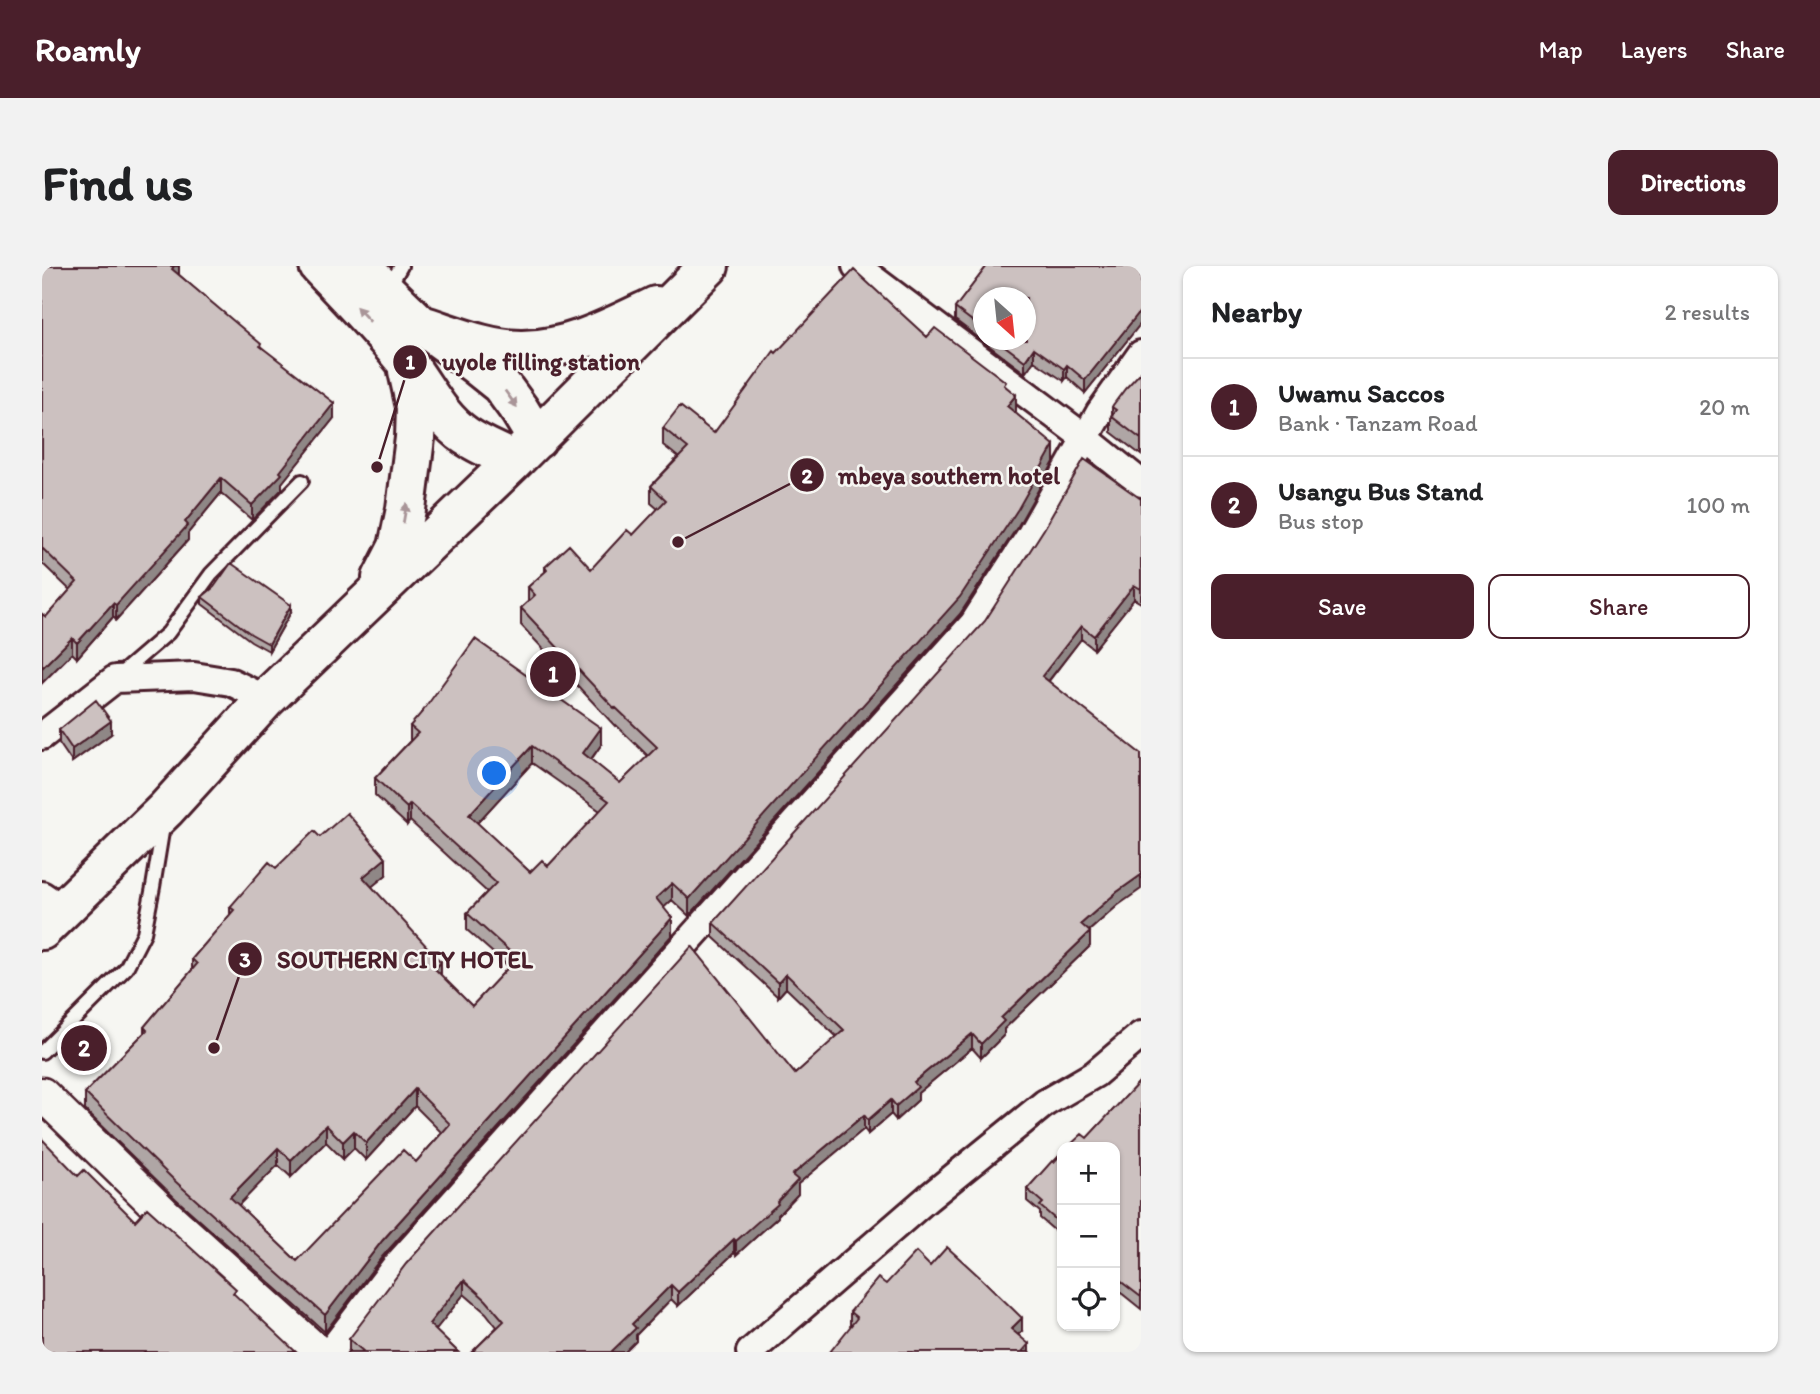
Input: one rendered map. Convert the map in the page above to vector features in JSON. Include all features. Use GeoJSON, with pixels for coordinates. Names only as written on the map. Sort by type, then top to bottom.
{"type":"FeatureCollection","features":[{"type":"Feature","properties":{"kind":"highway"},"geometry":{"type":"LineString","coordinates":[[319,266],[407,363],[435,404],[459,430],[466,436],[525,450]]}},
{"type":"Feature","properties":{"kind":"highway"},"geometry":{"type":"LineString","coordinates":[[360,266],[394,279],[421,325],[501,385],[520,411],[525,450]]}},
{"type":"Feature","properties":{"kind":"highway"},"geometry":{"type":"LineString","coordinates":[[49,911],[166,809],[266,699],[525,450],[709,266]]}},
{"type":"Feature","properties":{"kind":"highway"},"geometry":{"type":"LineString","coordinates":[[421,325],[492,346],[522,351],[574,342],[681,294]]}},
{"type":"Feature","properties":{"kind":"highway"},"geometry":{"type":"LineString","coordinates":[[370,598],[398,547],[406,509],[415,439],[416,407],[407,363]]}},
{"type":"Feature","properties":{"kind":"street"},"geometry":{"type":"LineString","coordinates":[[856,266],[1141,483]]}},
{"type":"Feature","properties":{"kind":"street"},"geometry":{"type":"LineString","coordinates":[[330,1352],[394,1268],[973,624],[1031,534],[1100,412],[1141,354]]}},
{"type":"Feature","properties":{"kind":"street"},"geometry":{"type":"LineString","coordinates":[[42,736],[115,679],[194,676],[231,682],[266,699]]}},
{"type":"Feature","properties":{"kind":"street"},"geometry":{"type":"LineString","coordinates":[[750,1352],[928,1198],[1045,1103],[1095,1074],[1141,1035]]}},
{"type":"Feature","properties":{"kind":"street"},"geometry":{"type":"LineString","coordinates":[[42,1094],[163,1212],[318,1352]]}},
{"type":"Feature","properties":{"kind":"lane"},"geometry":{"type":"LineString","coordinates":[[115,679],[168,633],[211,574],[302,481]]}},
{"type":"Feature","properties":{"kind":"lane"},"geometry":{"type":"LineString","coordinates":[[42,1052],[126,968],[144,933],[166,809]]}},
{"type":"Feature","properties":{"kind":"building"},"geometry":{"type":"Polygon","coordinates":[[[42,266],[174,266],[172,269],[261,344],[260,346],[334,403],[280,472],[282,474],[252,505],[221,478],[185,522],[188,525],[116,605],[113,603],[77,643],[72,638],[42,668],[42,614],[46,617],[77,582],[42,548],[42,266]]]}},
{"type":"Feature","properties":{"kind":"building"},"geometry":{"type":"Polygon","coordinates":[[[987,266],[1141,266],[1141,310],[1085,380],[1067,365],[1064,369],[1036,349],[1036,287],[973,287],[973,322],[955,308],[987,266]]]}},
{"type":"Feature","properties":{"kind":"building"},"geometry":{"type":"Polygon","coordinates":[[[854,270],[927,337],[935,328],[1006,382],[1004,385],[1016,395],[1007,406],[1054,445],[1018,509],[960,597],[689,899],[672,883],[656,898],[672,918],[382,1241],[325,1315],[176,1182],[85,1093],[147,1030],[144,1027],[197,964],[192,959],[234,910],[230,907],[269,862],[276,868],[314,831],[320,837],[347,813],[386,858],[363,877],[441,962],[435,969],[472,1006],[517,958],[467,913],[496,883],[410,804],[407,808],[375,778],[418,733],[410,726],[475,639],[601,728],[583,753],[620,783],[657,747],[615,709],[521,608],[535,595],[528,587],[569,545],[591,569],[627,530],[633,535],[666,500],[651,486],[688,448],[663,428],[680,406],[714,433],[774,351],[776,353],[854,270]],[[532,746],[469,815],[530,872],[542,860],[548,866],[609,801],[532,746]],[[415,1089],[366,1143],[354,1131],[343,1142],[326,1125],[291,1160],[278,1148],[230,1197],[297,1261],[403,1150],[416,1162],[450,1124],[415,1089]]]}},
{"type":"Feature","properties":{"kind":"building"},"geometry":{"type":"Polygon","coordinates":[[[1010,350],[1033,350],[1025,361],[1010,350]]]}},
{"type":"Feature","properties":{"kind":"building"},"geometry":{"type":"Polygon","coordinates":[[[1141,372],[1141,439],[1111,416],[1116,410],[1113,405],[1141,372]]]}},
{"type":"Feature","properties":{"kind":"building"},"geometry":{"type":"Polygon","coordinates":[[[1084,459],[1141,499],[1141,589],[1134,585],[1094,636],[1081,626],[1042,676],[1141,754],[1141,875],[1081,924],[1090,932],[1001,1018],[1004,1021],[981,1044],[972,1034],[914,1082],[918,1087],[896,1106],[891,1100],[868,1120],[864,1115],[792,1175],[798,1180],[778,1204],[736,1241],[734,1239],[678,1292],[671,1285],[632,1324],[636,1328],[611,1352],[472,1352],[504,1321],[464,1280],[429,1324],[458,1352],[364,1352],[349,1339],[406,1264],[692,946],[795,1074],[844,1030],[786,974],[778,983],[713,923],[985,621],[1044,529],[1084,459]]]}},
{"type":"Feature","properties":{"kind":"building"},"geometry":{"type":"Polygon","coordinates":[[[231,563],[291,605],[269,644],[251,634],[202,597],[214,587],[231,563]]]}},
{"type":"Feature","properties":{"kind":"building"},"geometry":{"type":"Polygon","coordinates":[[[96,700],[111,721],[72,749],[59,730],[96,700]]]}},
{"type":"Feature","properties":{"kind":"building"},"geometry":{"type":"Polygon","coordinates":[[[1141,1080],[1141,1297],[1120,1281],[1120,1142],[1073,1142],[1082,1134],[1087,1138],[1141,1080]]]}},
{"type":"Feature","properties":{"kind":"building"},"geometry":{"type":"Polygon","coordinates":[[[42,1139],[78,1176],[84,1170],[135,1221],[147,1208],[236,1289],[233,1293],[296,1352],[42,1352],[42,1139]]]}},
{"type":"Feature","properties":{"kind":"building"},"geometry":{"type":"Polygon","coordinates":[[[1057,1159],[1057,1221],[1040,1206],[1043,1203],[1027,1189],[1052,1161],[1057,1159]]]}},
{"type":"Feature","properties":{"kind":"building"},"geometry":{"type":"Polygon","coordinates":[[[947,1247],[1022,1318],[1011,1329],[1029,1344],[1022,1352],[830,1352],[857,1318],[850,1312],[878,1278],[886,1284],[916,1252],[930,1266],[947,1247]]]}},
{"type":"Feature","properties":{"kind":"place","name":"uyole filling station"},"geometry":{"type":"Point","coordinates":[377,467]}},
{"type":"Feature","properties":{"kind":"place","name":"mbeya southern hotel"},"geometry":{"type":"Point","coordinates":[678,542]}},
{"type":"Feature","properties":{"kind":"place","name":"Uwamu Saccos"},"geometry":{"type":"Point","coordinates":[553,674]}},
{"type":"Feature","properties":{"kind":"place","name":"Usangu Bus Stand"},"geometry":{"type":"Point","coordinates":[84,1048]}},
{"type":"Feature","properties":{"kind":"place","name":"SOUTHERN CITY HOTEL"},"geometry":{"type":"Point","coordinates":[214,1048]}}]}
